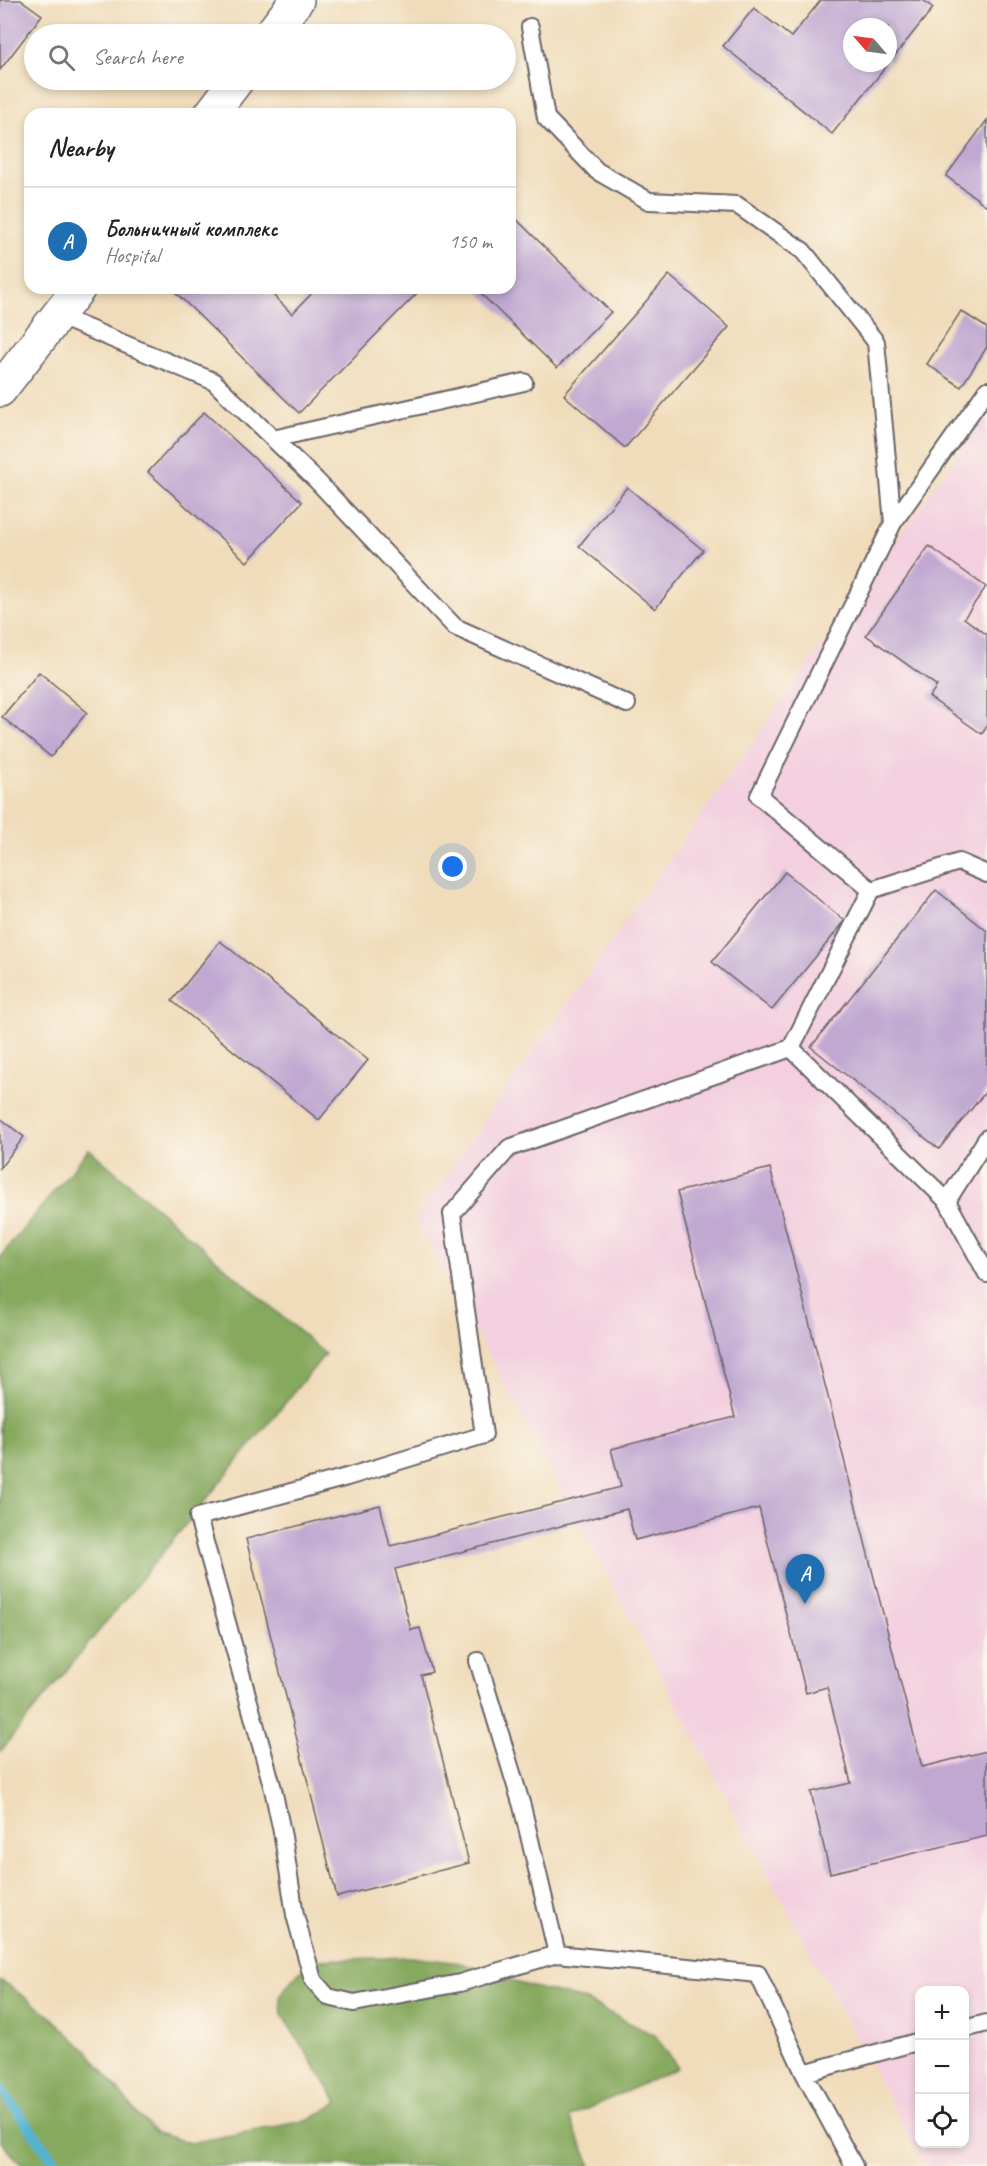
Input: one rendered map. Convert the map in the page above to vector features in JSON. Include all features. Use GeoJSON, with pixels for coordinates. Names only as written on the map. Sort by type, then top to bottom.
{"type":"FeatureCollection","features":[{"type":"Feature","properties":{"kind":"street"},"geometry":{"type":"LineString","coordinates":[[279,24],[297,0]]}},
{"type":"Feature","properties":{"kind":"street"},"geometry":{"type":"LineString","coordinates":[[216,108],[229,90]]}},
{"type":"Feature","properties":{"kind":"street"},"geometry":{"type":"LineString","coordinates":[[0,390],[74,294]]}},
{"type":"Feature","properties":{"kind":"lane"},"geometry":{"type":"LineString","coordinates":[[530,27],[546,118],[597,171],[649,201],[737,205],[803,252],[876,342],[893,523]]}},
{"type":"Feature","properties":{"kind":"lane"},"geometry":{"type":"LineString","coordinates":[[58,316],[213,381],[316,480],[455,627],[627,704]]}},
{"type":"Feature","properties":{"kind":"lane"},"geometry":{"type":"LineString","coordinates":[[273,439],[524,382]]}},
{"type":"Feature","properties":{"kind":"lane"},"geometry":{"type":"LineString","coordinates":[[871,890],[759,796],[893,523],[987,390]]}},
{"type":"Feature","properties":{"kind":"lane"},"geometry":{"type":"LineString","coordinates":[[854,2166],[804,2073],[758,1974],[557,1954],[460,1983],[354,2003],[328,1997],[313,1980],[295,1915],[273,1789],[198,1517],[347,1477],[484,1435],[452,1214],[509,1148],[791,1048],[871,890],[959,862],[987,874]]}},
{"type":"Feature","properties":{"kind":"lane"},"geometry":{"type":"LineString","coordinates":[[791,1048],[947,1201],[987,1274]]}},
{"type":"Feature","properties":{"kind":"lane"},"geometry":{"type":"LineString","coordinates":[[947,1201],[987,1138]]}},
{"type":"Feature","properties":{"kind":"lane"},"geometry":{"type":"LineString","coordinates":[[478,1661],[522,1806],[557,1954]]}},
{"type":"Feature","properties":{"kind":"lane"},"geometry":{"type":"LineString","coordinates":[[969,2028],[987,2023]]}},
{"type":"Feature","properties":{"kind":"lane"},"geometry":{"type":"LineString","coordinates":[[804,2073],[915,2042]]}},
{"type":"Feature","properties":{"kind":"shaded area"},"geometry":{"type":"Polygon","coordinates":[[[987,413],[987,2166],[925,2166],[915,2148],[969,2148],[969,1986],[915,1986],[915,2147],[415,1218],[987,413]]]}},
{"type":"Feature","properties":{"kind":"green space"},"geometry":{"type":"Polygon","coordinates":[[[89,1149],[325,1354],[0,1752],[0,1257],[89,1149]]]}},
{"type":"Feature","properties":{"kind":"green space"},"geometry":{"type":"Polygon","coordinates":[[[411,1957],[461,1963],[506,1980],[584,2000],[656,2036],[678,2068],[569,2117],[591,2166],[23,2166],[0,2141],[0,1980],[46,2012],[89,2053],[138,2115],[157,2133],[190,2143],[309,2120],[338,2103],[282,2015],[280,1994],[311,1960],[411,1957]]]}},
{"type":"Feature","properties":{"kind":"building"},"geometry":{"type":"Polygon","coordinates":[[[0,0],[21,0],[42,15],[35,24],[24,24],[24,39],[0,70],[0,0]]]}},
{"type":"Feature","properties":{"kind":"building"},"geometry":{"type":"Polygon","coordinates":[[[821,0],[923,0],[933,8],[897,53],[897,18],[843,18],[843,72],[882,72],[832,134],[723,46],[754,8],[791,37],[821,0]]]}},
{"type":"Feature","properties":{"kind":"building"},"geometry":{"type":"Polygon","coordinates":[[[987,120],[987,206],[946,176],[987,120]]]}},
{"type":"Feature","properties":{"kind":"building"},"geometry":{"type":"Polygon","coordinates":[[[516,219],[611,312],[557,368],[481,294],[516,294],[516,219]]]}},
{"type":"Feature","properties":{"kind":"building"},"geometry":{"type":"Polygon","coordinates":[[[669,275],[729,327],[625,448],[564,395],[669,275]]]}},
{"type":"Feature","properties":{"kind":"building"},"geometry":{"type":"Polygon","coordinates":[[[177,294],[272,294],[292,314],[311,294],[416,294],[299,413],[177,294]]]}},
{"type":"Feature","properties":{"kind":"building"},"geometry":{"type":"Polygon","coordinates":[[[961,311],[987,328],[987,347],[961,387],[927,364],[961,311]]]}},
{"type":"Feature","properties":{"kind":"building"},"geometry":{"type":"Polygon","coordinates":[[[204,412],[302,502],[247,562],[148,472],[204,412]]]}},
{"type":"Feature","properties":{"kind":"building"},"geometry":{"type":"Polygon","coordinates":[[[627,487],[703,550],[655,609],[579,546],[627,487]]]}},
{"type":"Feature","properties":{"kind":"building"},"geometry":{"type":"Polygon","coordinates":[[[929,546],[986,587],[964,618],[987,635],[987,726],[982,734],[929,697],[937,686],[866,635],[929,546]]]}},
{"type":"Feature","properties":{"kind":"building"},"geometry":{"type":"Polygon","coordinates":[[[39,672],[87,712],[51,757],[2,717],[39,672]]]}},
{"type":"Feature","properties":{"kind":"building"},"geometry":{"type":"Polygon","coordinates":[[[785,872],[845,921],[772,1010],[712,962],[785,872]]]}},
{"type":"Feature","properties":{"kind":"building"},"geometry":{"type":"Polygon","coordinates":[[[936,890],[987,931],[987,1090],[939,1149],[811,1047],[936,890]]]}},
{"type":"Feature","properties":{"kind":"building"},"geometry":{"type":"Polygon","coordinates":[[[220,941],[368,1060],[319,1120],[172,1001],[220,941]]]}},
{"type":"Feature","properties":{"kind":"building"},"geometry":{"type":"Polygon","coordinates":[[[0,1118],[24,1137],[0,1168],[0,1118]]]}},
{"type":"Feature","properties":{"kind":"building"},"geometry":{"type":"Polygon","coordinates":[[[770,1168],[922,1767],[987,1751],[987,1836],[830,1873],[811,1792],[851,1783],[827,1687],[806,1693],[759,1508],[635,1540],[627,1509],[395,1569],[411,1630],[420,1628],[432,1672],[421,1675],[469,1863],[337,1897],[246,1539],[380,1505],[390,1546],[621,1487],[611,1449],[735,1417],[677,1192],[770,1168]]]}},
{"type":"Feature","properties":{"kind":"waterway"},"geometry":{"type":"LineString","coordinates":[[0,2088],[58,2166]]}},
{"type":"Feature","properties":{"kind":"place","name":"Больничный комплекс"},"geometry":{"type":"Point","coordinates":[805,1604]}}]}
